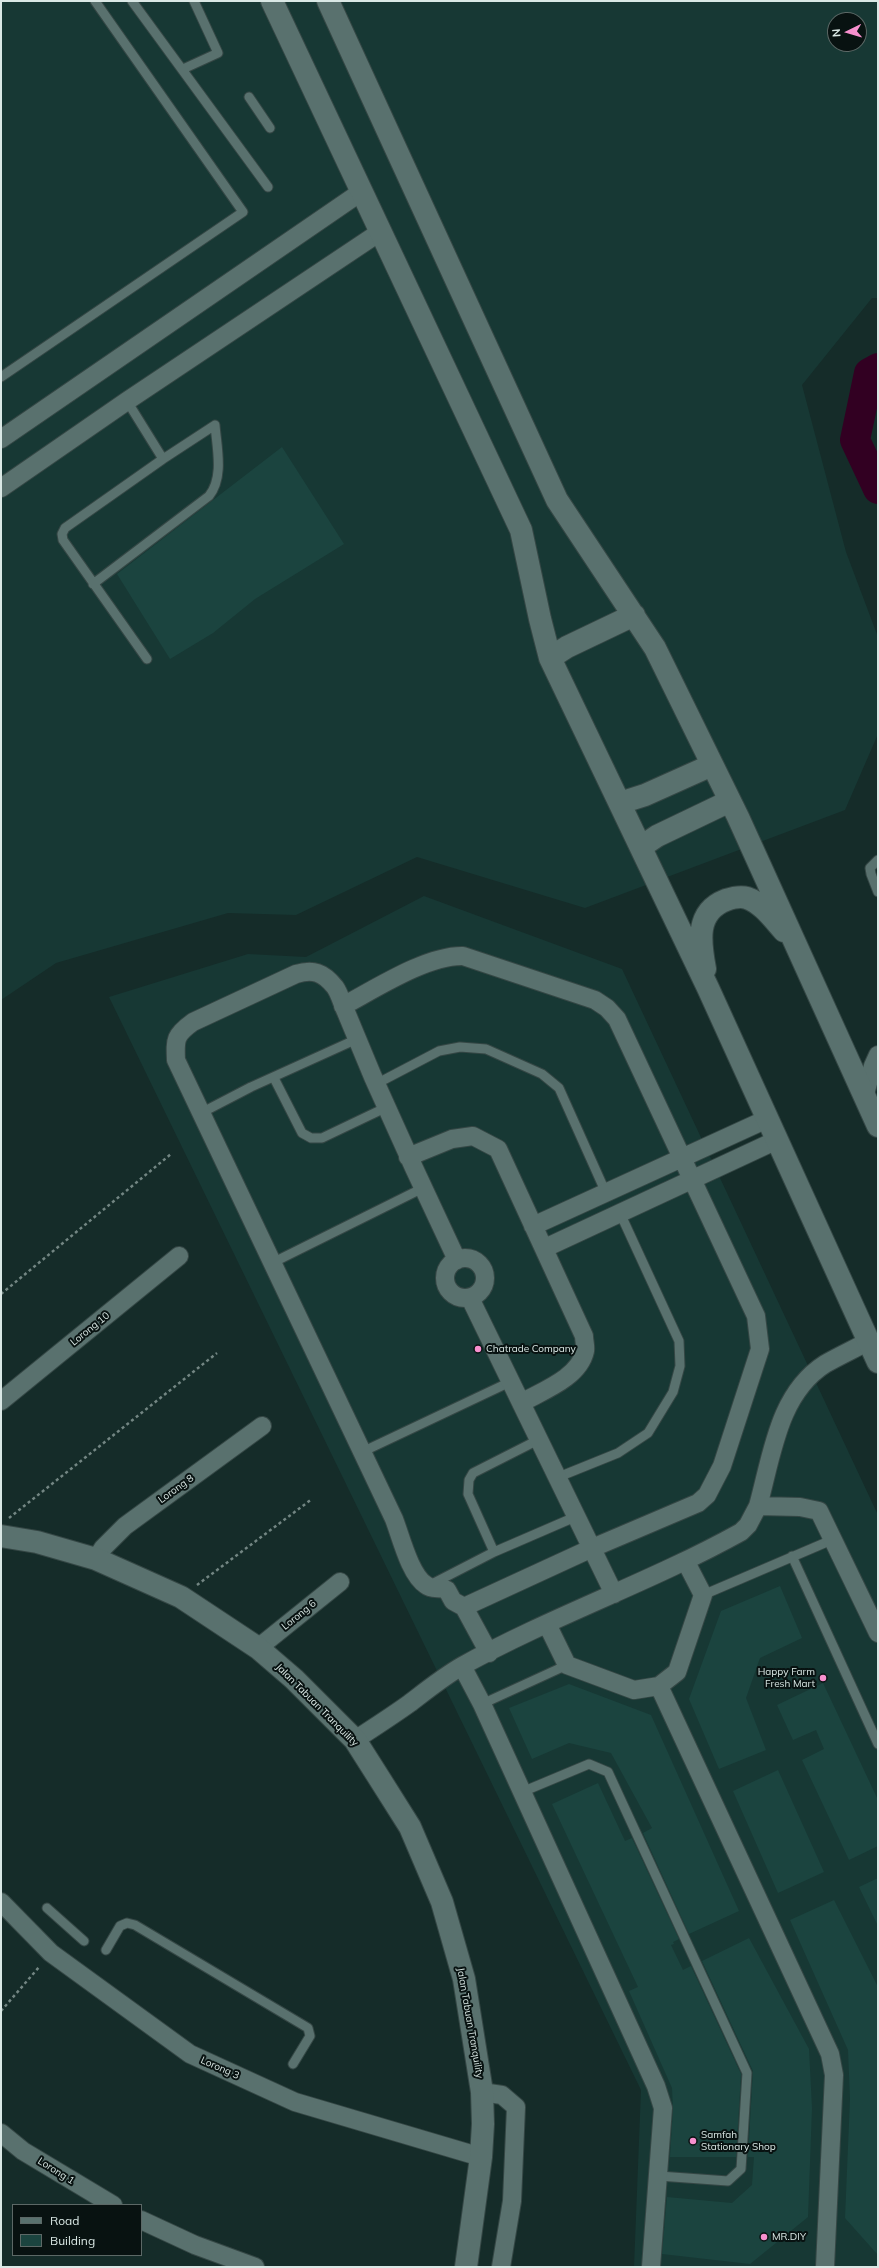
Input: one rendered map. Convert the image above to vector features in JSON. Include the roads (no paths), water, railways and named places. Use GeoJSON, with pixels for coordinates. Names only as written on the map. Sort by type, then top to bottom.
{"type":"FeatureCollection","features":[{"type":"Feature","properties":{"kind":"street"},"geometry":{"type":"LineString","coordinates":[[272,1],[521,530],[550,658],[708,988],[878,1362]]}},
{"type":"Feature","properties":{"kind":"street"},"geometry":{"type":"LineString","coordinates":[[328,1],[557,500],[655,648],[730,801],[878,1126]]}},
{"type":"Feature","properties":{"kind":"street"},"geometry":{"type":"LineString","coordinates":[[1,439],[361,192]]}},
{"type":"Feature","properties":{"kind":"street"},"geometry":{"type":"LineString","coordinates":[[1,488],[126,401],[380,232]]}},
{"type":"Feature","properties":{"kind":"street"},"geometry":{"type":"LineString","coordinates":[[550,658],[567,647],[634,615]]}},
{"type":"Feature","properties":{"kind":"street"},"geometry":{"type":"LineString","coordinates":[[620,803],[645,796],[712,765]]}},
{"type":"Feature","properties":{"kind":"street"},"geometry":{"type":"LineString","coordinates":[[641,846],[657,836],[730,801]]}},
{"type":"Feature","properties":{"kind":"street"},"geometry":{"type":"LineString","coordinates":[[708,988],[702,952],[703,920],[710,910],[720,903],[732,898],[747,897],[767,912],[796,945]]}},
{"type":"Feature","properties":{"kind":"street"},"geometry":{"type":"LineString","coordinates":[[343,1006],[432,961],[450,956],[463,956],[595,1000],[606,1008],[617,1019],[756,1316],[760,1349],[722,1466],[707,1495],[698,1503],[590,1549],[464,1607]]}},
{"type":"Feature","properties":{"kind":"street"},"geometry":{"type":"LineString","coordinates":[[457,1260],[408,1157],[335,988],[322,975],[310,970],[296,974],[192,1022],[180,1031],[175,1042],[176,1060],[394,1519],[412,1566],[419,1580],[427,1586],[447,1590],[453,1601],[464,1607],[489,1652]]}},
{"type":"Feature","properties":{"kind":"street"},"geometry":{"type":"LineString","coordinates":[[864,1097],[872,1066],[878,1055]]}},
{"type":"Feature","properties":{"kind":"street"},"geometry":{"type":"LineString","coordinates":[[533,1226],[683,1159],[767,1119]]}},
{"type":"Feature","properties":{"kind":"street"},"geometry":{"type":"LineString","coordinates":[[408,1157],[452,1139],[473,1136],[498,1149],[533,1226],[545,1248],[584,1336],[585,1351],[578,1368],[557,1383],[521,1403]]}},
{"type":"Feature","properties":{"kind":"street"},"geometry":{"type":"LineString","coordinates":[[545,1248],[777,1140]]}},
{"type":"Feature","properties":{"kind":"street","name":"Lorong 10"},"geometry":{"type":"LineString","coordinates":[[1,1401],[179,1256]]}},
{"type":"Feature","properties":{"kind":"street"},"geometry":{"type":"LineString","coordinates":[[467,1258],[476,1261],[484,1272],[486,1281],[482,1290],[470,1298],[456,1296],[446,1285],[447,1270],[457,1260],[467,1258]]}},
{"type":"Feature","properties":{"kind":"street"},"geometry":{"type":"LineString","coordinates":[[470,1298],[590,1549],[614,1594]]}},
{"type":"Feature","properties":{"kind":"street"},"geometry":{"type":"LineString","coordinates":[[355,1740],[410,1703],[440,1679],[462,1666],[547,1624],[686,1562],[741,1532],[748,1525],[758,1506],[783,1416],[795,1393],[824,1365],[868,1341]]}},
{"type":"Feature","properties":{"kind":"street","name":"Lorong 8"},"geometry":{"type":"LineString","coordinates":[[96,1559],[103,1548],[125,1526],[262,1426]]}},
{"type":"Feature","properties":{"kind":"street"},"geometry":{"type":"LineString","coordinates":[[758,1506],[800,1508],[819,1511],[834,1539],[878,1633]]}},
{"type":"Feature","properties":{"kind":"street","name":"Jalan Tabuan Tranquility"},"geometry":{"type":"LineString","coordinates":[[2,1529],[37,1542],[96,1559],[181,1597],[258,1648],[294,1679],[355,1740],[410,1827],[442,1902],[464,1979],[482,2092],[481,2157],[466,2267]]}},
{"type":"Feature","properties":{"kind":"street"},"geometry":{"type":"LineString","coordinates":[[547,1624],[567,1665],[634,1690],[659,1686],[677,1672],[703,1595],[686,1562]]}},
{"type":"Feature","properties":{"kind":"street","name":"Lorong 6"},"geometry":{"type":"LineString","coordinates":[[258,1648],[340,1582]]}},
{"type":"Feature","properties":{"kind":"street"},"geometry":{"type":"LineString","coordinates":[[462,1666],[482,1704],[656,2086],[663,2108],[660,2176],[651,2267]]}},
{"type":"Feature","properties":{"kind":"street"},"geometry":{"type":"LineString","coordinates":[[659,1686],[830,2054],[834,2075],[825,2267]]}},
{"type":"Feature","properties":{"kind":"street","name":"Lorong 3"},"geometry":{"type":"LineString","coordinates":[[1,1902],[51,1954],[190,2054],[295,2102],[481,2157]]}},
{"type":"Feature","properties":{"kind":"street"},"geometry":{"type":"LineString","coordinates":[[482,2092],[502,2095],[516,2107],[512,2201],[501,2267]]}},
{"type":"Feature","properties":{"kind":"street","name":"Lorong 1"},"geometry":{"type":"LineString","coordinates":[[1,2134],[23,2151],[110,2204]]}},
{"type":"Feature","properties":{"kind":"street"},"geometry":{"type":"LineString","coordinates":[[142,2220],[195,2246],[255,2267]]}},
{"type":"Feature","properties":{"kind":"lane"},"geometry":{"type":"LineString","coordinates":[[1,377],[243,212],[95,1]]}},
{"type":"Feature","properties":{"kind":"lane"},"geometry":{"type":"LineString","coordinates":[[132,1],[268,187]]}},
{"type":"Feature","properties":{"kind":"lane"},"geometry":{"type":"LineString","coordinates":[[183,69],[218,53],[194,1]]}},
{"type":"Feature","properties":{"kind":"lane"},"geometry":{"type":"LineString","coordinates":[[249,97],[270,128]]}},
{"type":"Feature","properties":{"kind":"lane"},"geometry":{"type":"LineString","coordinates":[[126,401],[163,459]]}},
{"type":"Feature","properties":{"kind":"lane"},"geometry":{"type":"LineString","coordinates":[[93,584],[208,496],[216,487],[218,474],[215,425],[163,459],[65,528],[62,534],[63,540],[93,584],[146,659]]}},
{"type":"Feature","properties":{"kind":"lane"},"geometry":{"type":"LineString","coordinates":[[878,860],[870,868],[870,874],[878,892]]}},
{"type":"Feature","properties":{"kind":"lane"},"geometry":{"type":"LineString","coordinates":[[201,1113],[250,1087],[274,1078],[357,1039]]}},
{"type":"Feature","properties":{"kind":"lane"},"geometry":{"type":"LineString","coordinates":[[376,1084],[439,1052],[460,1047],[486,1049],[542,1074],[559,1088],[606,1193]]}},
{"type":"Feature","properties":{"kind":"lane"},"geometry":{"type":"LineString","coordinates":[[274,1078],[302,1133],[311,1138],[322,1138],[387,1107]]}},
{"type":"Feature","properties":{"kind":"lane"},"geometry":{"type":"LineString","coordinates":[[272,1263],[423,1188]]}},
{"type":"Feature","properties":{"kind":"lane"},"geometry":{"type":"LineString","coordinates":[[556,1478],[618,1454],[648,1434],[673,1392],[680,1366],[679,1341],[620,1213]]}},
{"type":"Feature","properties":{"kind":"lane"},"geometry":{"type":"LineString","coordinates":[[362,1452],[510,1382]]}},
{"type":"Feature","properties":{"kind":"lane"},"geometry":{"type":"LineString","coordinates":[[494,1552],[468,1494],[469,1480],[473,1473],[538,1440]]}},
{"type":"Feature","properties":{"kind":"lane"},"geometry":{"type":"LineString","coordinates":[[427,1586],[494,1552],[575,1517]]}},
{"type":"Feature","properties":{"kind":"lane"},"geometry":{"type":"LineString","coordinates":[[703,1595],[834,1539]]}},
{"type":"Feature","properties":{"kind":"lane"},"geometry":{"type":"LineString","coordinates":[[792,1556],[878,1744]]}},
{"type":"Feature","properties":{"kind":"lane"},"geometry":{"type":"LineString","coordinates":[[482,1704],[567,1665]]}},
{"type":"Feature","properties":{"kind":"lane"},"geometry":{"type":"LineString","coordinates":[[522,1792],[589,1764],[608,1772],[747,2073],[741,2169],[728,2181],[660,2176]]}},
{"type":"Feature","properties":{"kind":"lane"},"geometry":{"type":"LineString","coordinates":[[47,1908],[84,1940]]}},
{"type":"Feature","properties":{"kind":"lane"},"geometry":{"type":"LineString","coordinates":[[106,1950],[120,1926],[127,1923],[135,1925],[308,2028],[310,2036],[293,2064]]}},
{"type":"Feature","properties":{"kind":"waterway"},"geometry":{"type":"LineString","coordinates":[[878,368],[869,373],[855,440],[878,489]]}},
{"type":"Feature","properties":{"kind":"place","name":"Chatrade Company"},"geometry":{"type":"Point","coordinates":[478,1349]}},
{"type":"Feature","properties":{"kind":"place","name":"Happy Farm Fresh Mart"},"geometry":{"type":"Point","coordinates":[823,1678]}},
{"type":"Feature","properties":{"kind":"place","name":"Samfah Stationary Shop"},"geometry":{"type":"Point","coordinates":[693,2141]}},
{"type":"Feature","properties":{"kind":"place","name":"MR.DIY"},"geometry":{"type":"Point","coordinates":[764,2237]}}]}
